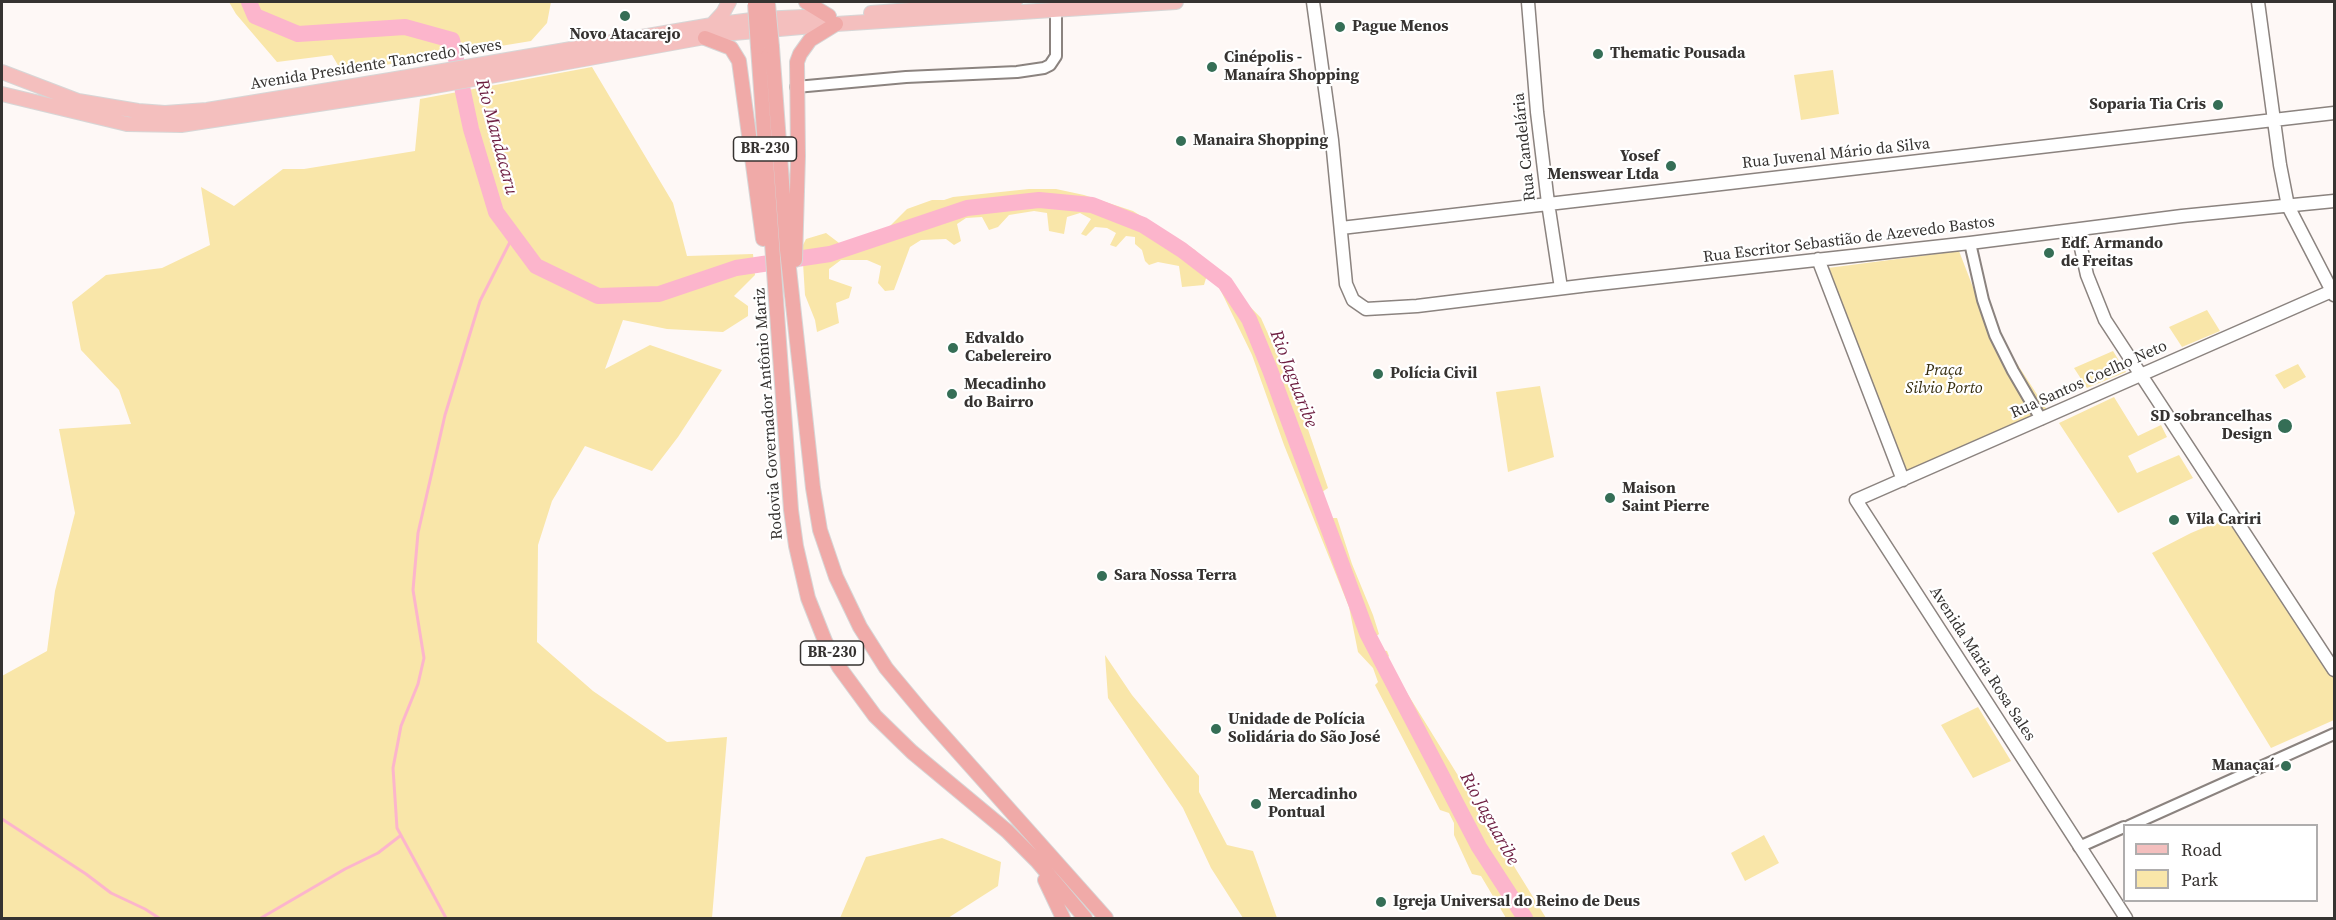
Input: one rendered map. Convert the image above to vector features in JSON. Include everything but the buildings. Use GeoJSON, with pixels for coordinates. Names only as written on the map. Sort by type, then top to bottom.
{"type":"FeatureCollection","features":[{"type":"Feature","properties":{"kind":"highway"},"geometry":{"type":"LineString","coordinates":[[790,253],[798,156],[796,70],[800,54],[810,40],[833,20],[806,2]]}},
{"type":"Feature","properties":{"kind":"highway","name":"BR-230"},"geometry":{"type":"LineString","coordinates":[[762,3],[772,47],[790,253]]}},
{"type":"Feature","properties":{"kind":"highway","name":"BR-230"},"geometry":{"type":"LineString","coordinates":[[762,3],[758,47],[770,256]]}},
{"type":"Feature","properties":{"kind":"highway"},"geometry":{"type":"LineString","coordinates":[[705,38],[731,48],[738,61],[770,256]]}},
{"type":"Feature","properties":{"kind":"highway","name":"Rodovia Governador Antônio Mariz"},"geometry":{"type":"LineString","coordinates":[[790,253],[813,488],[820,530],[845,600],[886,668],[1106,918]]}},
{"type":"Feature","properties":{"kind":"highway","name":"Rodovia Governador Antônio Mariz"},"geometry":{"type":"LineString","coordinates":[[770,256],[778,317],[791,510],[796,546],[808,598],[825,641],[839,667],[875,716],[912,752],[1007,831],[1037,861],[1085,918]]}},
{"type":"Feature","properties":{"kind":"highway"},"geometry":{"type":"LineString","coordinates":[[1007,831],[1044,879],[1063,918]]}},
{"type":"Feature","properties":{"kind":"main road"},"geometry":{"type":"LineString","coordinates":[[712,25],[729,2]]}},
{"type":"Feature","properties":{"kind":"main road"},"geometry":{"type":"LineString","coordinates":[[833,20],[1015,2]]}},
{"type":"Feature","properties":{"kind":"main road"},"geometry":{"type":"LineString","coordinates":[[760,25],[1176,2]]}},
{"type":"Feature","properties":{"kind":"main road"},"geometry":{"type":"LineString","coordinates":[[1313,2],[1332,140],[1341,228]]}},
{"type":"Feature","properties":{"kind":"main road","name":"Rua Candelária"},"geometry":{"type":"LineString","coordinates":[[1528,2],[1537,112],[1561,288]]}},
{"type":"Feature","properties":{"kind":"main road"},"geometry":{"type":"LineString","coordinates":[[2258,2],[2280,165],[2288,206],[2334,292]]}},
{"type":"Feature","properties":{"kind":"main road","name":"Avenida Presidente Tancredo Neves"},"geometry":{"type":"LineString","coordinates":[[2,94],[127,124],[160,125],[200,122],[476,72],[712,25],[760,25]]}},
{"type":"Feature","properties":{"kind":"main road","name":"Avenida Presidente Tancredo Neves"},"geometry":{"type":"LineString","coordinates":[[476,72],[705,38],[760,25]]}},
{"type":"Feature","properties":{"kind":"main road","name":"Avenida Presidente Tancredo Neves"},"geometry":{"type":"LineString","coordinates":[[2,72],[78,101],[120,109],[165,113],[207,110],[428,81]]}},
{"type":"Feature","properties":{"kind":"main road","name":"Rua Juvenal Mário da Silva"},"geometry":{"type":"LineString","coordinates":[[1341,228],[2334,113]]}},
{"type":"Feature","properties":{"kind":"main road","name":"Rua Escritor Sebastião de Azevedo Bastos"},"geometry":{"type":"LineString","coordinates":[[1341,228],[1348,291],[1353,300],[1366,309],[1417,306],[1970,243],[2182,216],[2334,201]]}},
{"type":"Feature","properties":{"kind":"main road"},"geometry":{"type":"LineString","coordinates":[[2077,230],[2095,298],[2121,347],[2334,670]]}},
{"type":"Feature","properties":{"kind":"main road"},"geometry":{"type":"LineString","coordinates":[[1818,259],[1903,480]]}},
{"type":"Feature","properties":{"kind":"main road","name":"Rua Santos Coelho Neto"},"geometry":{"type":"LineString","coordinates":[[1856,500],[2334,292]]}},
{"type":"Feature","properties":{"kind":"main road","name":"Avenida Maria Rosa Sales"},"geometry":{"type":"LineString","coordinates":[[1856,500],[2126,918]]}},
{"type":"Feature","properties":{"kind":"street"},"geometry":{"type":"LineString","coordinates":[[796,87],[906,77],[1031,70],[1050,65],[1056,56],[1057,49],[1056,10]]}},
{"type":"Feature","properties":{"kind":"street"},"geometry":{"type":"LineString","coordinates":[[1970,243],[1983,300],[1995,335],[2041,418]]}},
{"type":"Feature","properties":{"kind":"street"},"geometry":{"type":"LineString","coordinates":[[2131,824],[2334,734]]}},
{"type":"Feature","properties":{"kind":"street"},"geometry":{"type":"LineString","coordinates":[[2079,847],[2123,827]]}},
{"type":"Feature","properties":{"kind":"green space"},"geometry":{"type":"Polygon","coordinates":[[[229,2],[551,2],[547,23],[531,41],[342,72],[332,55],[277,62],[236,14],[229,2]]]}},
{"type":"Feature","properties":{"kind":"green space"},"geometry":{"type":"Polygon","coordinates":[[[592,67],[673,203],[687,256],[753,254],[755,275],[734,296],[748,306],[748,316],[723,332],[667,329],[623,320],[605,369],[650,345],[722,370],[678,437],[652,471],[585,446],[552,501],[538,545],[537,642],[593,691],[667,742],[727,737],[712,918],[2,918],[2,676],[47,651],[55,591],[75,513],[59,429],[131,424],[119,390],[81,350],[72,302],[106,275],[162,268],[210,245],[201,187],[234,206],[283,169],[304,169],[415,151],[420,99],[592,67]]]}},
{"type":"Feature","properties":{"kind":"green space"},"geometry":{"type":"Polygon","coordinates":[[[1833,70],[1839,114],[1801,120],[1794,75],[1833,70]]]}},
{"type":"Feature","properties":{"kind":"green space"},"geometry":{"type":"Polygon","coordinates":[[[1029,189],[1056,189],[1084,195],[1133,211],[1195,250],[1261,318],[1300,406],[1328,488],[1322,492],[1331,518],[1337,518],[1352,564],[1373,615],[1379,634],[1375,637],[1379,650],[1387,651],[1391,667],[1546,918],[1506,918],[1481,876],[1472,874],[1454,835],[1454,823],[1449,813],[1440,810],[1375,685],[1378,682],[1373,668],[1358,652],[1349,607],[1284,445],[1252,355],[1219,287],[1207,275],[1204,285],[1182,287],[1179,266],[1158,262],[1149,265],[1145,261],[1142,250],[1135,244],[1135,237],[1126,236],[1116,247],[1110,245],[1116,233],[1107,228],[1095,227],[1086,236],[1081,234],[1091,219],[1080,213],[1067,217],[1064,234],[1049,231],[1047,213],[1034,211],[1009,215],[998,227],[989,230],[982,217],[966,218],[957,224],[961,241],[954,245],[946,239],[921,240],[910,247],[894,290],[885,291],[878,283],[881,266],[867,260],[841,260],[829,269],[829,279],[852,287],[849,298],[836,303],[839,323],[817,332],[805,295],[802,247],[806,239],[826,233],[843,246],[884,232],[907,209],[932,200],[1029,189]]]}},
{"type":"Feature","properties":{"kind":"green space","name":"Praça Silvio Porto"},"geometry":{"type":"Polygon","coordinates":[[[1959,251],[1981,308],[2049,413],[1903,478],[1828,268],[1959,251]]]}},
{"type":"Feature","properties":{"kind":"green space"},"geometry":{"type":"Polygon","coordinates":[[[2207,310],[2220,331],[2182,347],[2169,327],[2207,310]]]}},
{"type":"Feature","properties":{"kind":"green space"},"geometry":{"type":"Polygon","coordinates":[[[2113,351],[2126,372],[2087,388],[2074,368],[2113,351]]]}},
{"type":"Feature","properties":{"kind":"green space"},"geometry":{"type":"Polygon","coordinates":[[[2298,364],[2306,377],[2284,389],[2275,375],[2298,364]]]}},
{"type":"Feature","properties":{"kind":"green space"},"geometry":{"type":"Polygon","coordinates":[[[1540,386],[1554,457],[1508,472],[1496,392],[1540,386]]]}},
{"type":"Feature","properties":{"kind":"green space"},"geometry":{"type":"Polygon","coordinates":[[[2114,397],[2138,436],[2161,425],[2167,437],[2128,456],[2137,473],[2179,455],[2193,478],[2118,513],[2059,423],[2114,397]]]}},
{"type":"Feature","properties":{"kind":"green space"},"geometry":{"type":"Polygon","coordinates":[[[2229,517],[2334,678],[2334,720],[2271,748],[2152,553],[2229,517]]]}},
{"type":"Feature","properties":{"kind":"green space"},"geometry":{"type":"Polygon","coordinates":[[[1105,655],[1132,695],[1199,776],[1199,792],[1227,845],[1253,851],[1277,918],[1243,918],[1211,868],[1183,808],[1108,698],[1105,655]]]}},
{"type":"Feature","properties":{"kind":"green space"},"geometry":{"type":"Polygon","coordinates":[[[1978,707],[2011,761],[1973,778],[1941,725],[1978,707]]]}},
{"type":"Feature","properties":{"kind":"green space"},"geometry":{"type":"Polygon","coordinates":[[[1764,835],[1779,863],[1745,881],[1731,853],[1764,835]]]}},
{"type":"Feature","properties":{"kind":"green space"},"geometry":{"type":"Polygon","coordinates":[[[942,838],[1001,862],[998,886],[948,918],[840,918],[866,857],[942,838]]]}},
{"type":"Feature","properties":{"kind":"waterway","name":"Rio Jaguaribe"},"geometry":{"type":"LineString","coordinates":[[249,2],[255,16],[298,34],[405,27],[452,40],[471,129],[496,212],[536,266],[598,296],[659,294],[736,268],[830,254],[967,208],[1039,200],[1092,205],[1143,225],[1182,250],[1225,283],[1249,319],[1367,633],[1479,847],[1525,918]]}},
{"type":"Feature","properties":{"kind":"waterway"},"geometry":{"type":"LineString","coordinates":[[446,918],[397,828],[393,768],[401,726],[418,684],[424,658],[413,590],[418,533],[445,415],[480,301],[513,236]]}},
{"type":"Feature","properties":{"kind":"waterway"},"geometry":{"type":"LineString","coordinates":[[2,819],[111,893],[159,918]]}},
{"type":"Feature","properties":{"kind":"waterway"},"geometry":{"type":"LineString","coordinates":[[261,918],[345,869],[378,853],[400,836]]}},
{"type":"Feature","properties":{"kind":"place","name":"Novo Atacarejo"},"geometry":{"type":"Point","coordinates":[625,16]}},
{"type":"Feature","properties":{"kind":"place","name":"Pague Menos"},"geometry":{"type":"Point","coordinates":[1340,27]}},
{"type":"Feature","properties":{"kind":"place","name":"Thematic Pousada"},"geometry":{"type":"Point","coordinates":[1598,54]}},
{"type":"Feature","properties":{"kind":"place","name":"Cinépolis - Manaíra Shopping"},"geometry":{"type":"Point","coordinates":[1212,67]}},
{"type":"Feature","properties":{"kind":"place","name":"Soparia Tia Cris"},"geometry":{"type":"Point","coordinates":[2218,105]}},
{"type":"Feature","properties":{"kind":"place","name":"Manaira Shopping"},"geometry":{"type":"Point","coordinates":[1181,141]}},
{"type":"Feature","properties":{"kind":"place","name":"Yosef Menswear Ltda"},"geometry":{"type":"Point","coordinates":[1671,166]}},
{"type":"Feature","properties":{"kind":"place","name":"Edf. Armando de Freitas"},"geometry":{"type":"Point","coordinates":[2049,253]}},
{"type":"Feature","properties":{"kind":"place","name":"Edvaldo Cabelereiro"},"geometry":{"type":"Point","coordinates":[953,348]}},
{"type":"Feature","properties":{"kind":"place","name":"Polícia Civil"},"geometry":{"type":"Point","coordinates":[1378,374]}},
{"type":"Feature","properties":{"kind":"place","name":"Mecadinho do Bairro"},"geometry":{"type":"Point","coordinates":[952,394]}},
{"type":"Feature","properties":{"kind":"place","name":"SD sobrancelhas Design"},"geometry":{"type":"Point","coordinates":[2285,426]}},
{"type":"Feature","properties":{"kind":"place","name":"Maison Saint Pierre"},"geometry":{"type":"Point","coordinates":[1610,498]}},
{"type":"Feature","properties":{"kind":"place","name":"Vila Cariri"},"geometry":{"type":"Point","coordinates":[2174,520]}},
{"type":"Feature","properties":{"kind":"place","name":"Sara Nossa Terra"},"geometry":{"type":"Point","coordinates":[1102,576]}},
{"type":"Feature","properties":{"kind":"place","name":"Unidade de Polícia Solidária do São José"},"geometry":{"type":"Point","coordinates":[1216,729]}},
{"type":"Feature","properties":{"kind":"place","name":"Manaçaí"},"geometry":{"type":"Point","coordinates":[2286,766]}},
{"type":"Feature","properties":{"kind":"place","name":"Mercadinho Pontual"},"geometry":{"type":"Point","coordinates":[1256,804]}},
{"type":"Feature","properties":{"kind":"place","name":"Igreja Universal do Reino de Deus"},"geometry":{"type":"Point","coordinates":[1381,902]}},
{"type":"Feature","properties":{"kind":"water label","name":"Rio Mandacaru"},"geometry":{"type":"Point","coordinates":[496,137]}}]}
